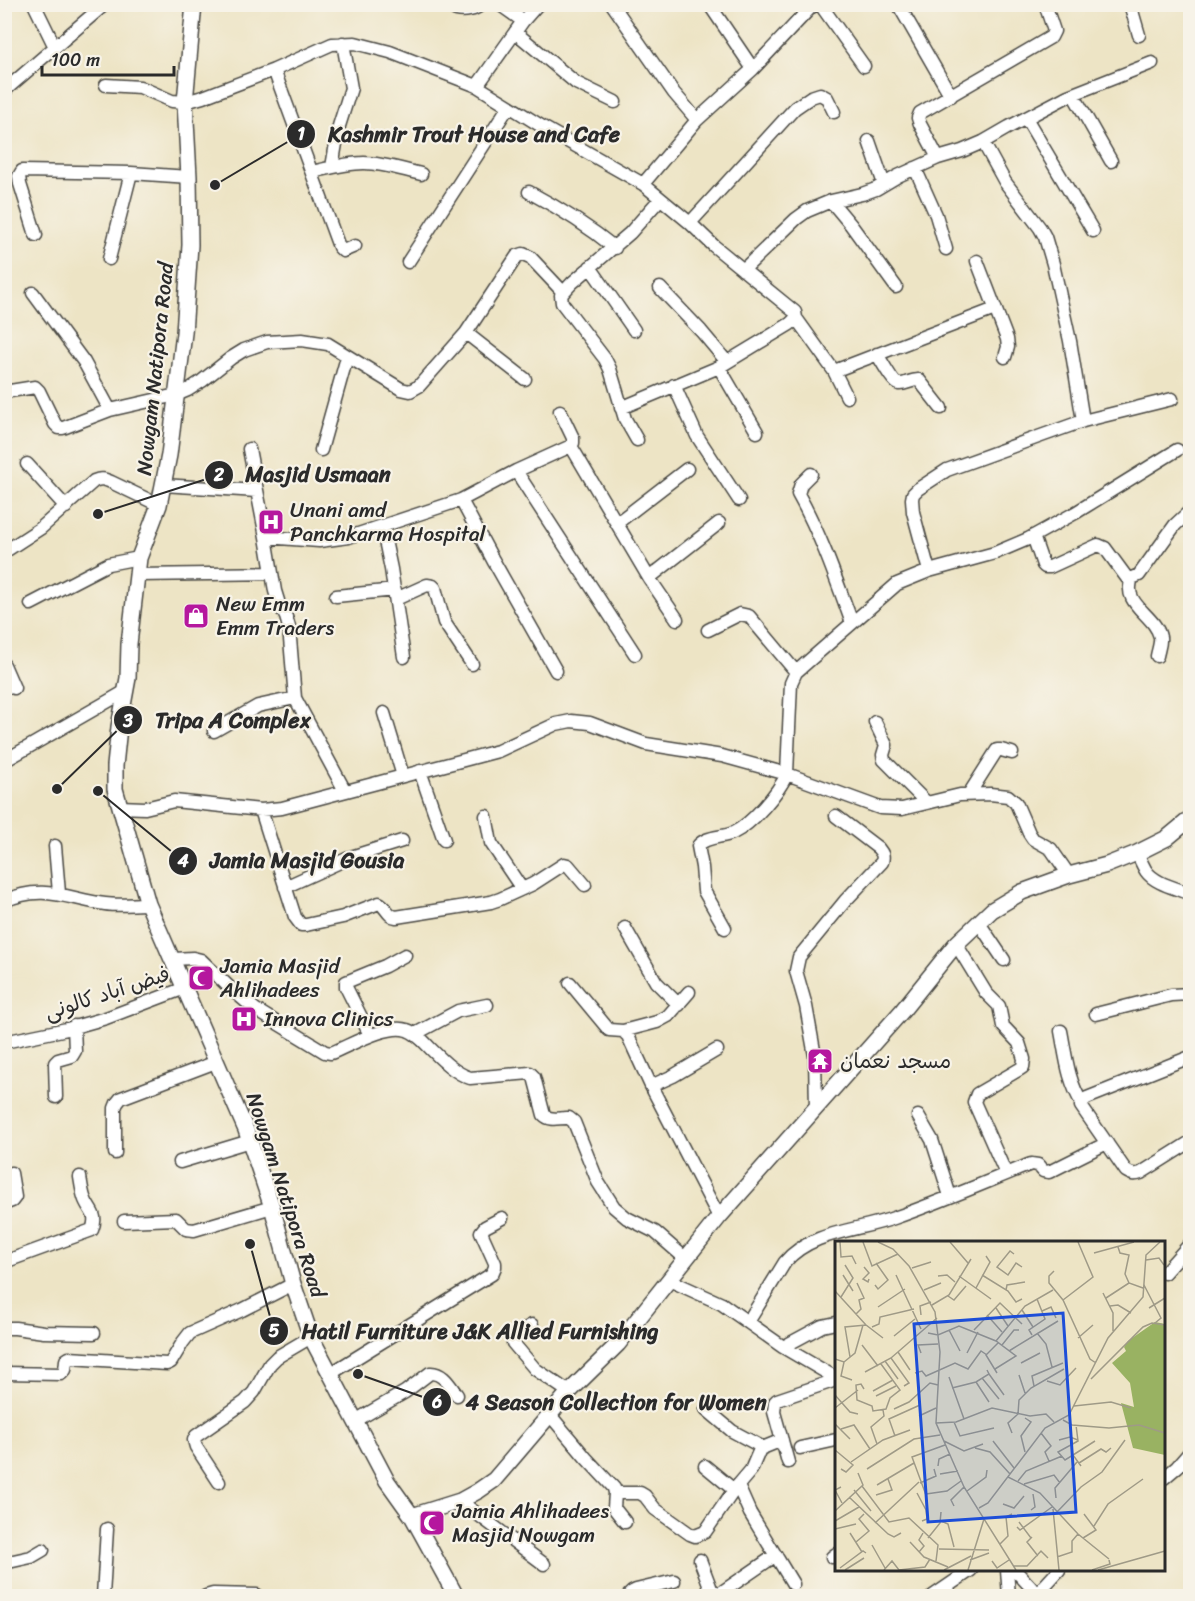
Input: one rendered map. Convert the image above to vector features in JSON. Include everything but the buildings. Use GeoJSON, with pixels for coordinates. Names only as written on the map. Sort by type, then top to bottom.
{"type":"FeatureCollection","features":[{"type":"Feature","properties":{"kind":"main road","name":"Nowgam Natipora Road"},"geometry":{"type":"LineString","coordinates":[[194,4],[185,102],[190,245],[184,333],[169,456],[159,505],[140,558],[129,644],[128,678],[119,727],[114,789],[148,904],[250,1141],[311,1337],[387,1482],[412,1516],[455,1596]]}},
{"type":"Feature","properties":{"kind":"main road"},"geometry":{"type":"LineString","coordinates":[[412,1516],[460,1501],[494,1480],[569,1392],[618,1344],[718,1217],[902,1011],[956,944],[992,910],[1022,892],[1137,853],[1167,838],[1191,819]]}},
{"type":"Feature","properties":{"kind":"street"},"geometry":{"type":"LineString","coordinates":[[34,4],[55,47]]}},
{"type":"Feature","properties":{"kind":"street"},"geometry":{"type":"LineString","coordinates":[[4,91],[105,4]]}},
{"type":"Feature","properties":{"kind":"street"},"geometry":{"type":"LineString","coordinates":[[456,4],[456,10],[460,10],[475,9],[482,4]]}},
{"type":"Feature","properties":{"kind":"street"},"geometry":{"type":"LineString","coordinates":[[499,4],[523,21]]}},
{"type":"Feature","properties":{"kind":"street"},"geometry":{"type":"LineString","coordinates":[[477,86],[523,21],[538,4]]}},
{"type":"Feature","properties":{"kind":"street"},"geometry":{"type":"LineString","coordinates":[[612,4],[674,93],[698,120]]}},
{"type":"Feature","properties":{"kind":"street"},"geometry":{"type":"LineString","coordinates":[[709,4],[753,69]]}},
{"type":"Feature","properties":{"kind":"street"},"geometry":{"type":"LineString","coordinates":[[643,184],[698,120],[753,69],[814,4]]}},
{"type":"Feature","properties":{"kind":"street"},"geometry":{"type":"LineString","coordinates":[[820,4],[864,66]]}},
{"type":"Feature","properties":{"kind":"street"},"geometry":{"type":"LineString","coordinates":[[898,4],[951,96]]}},
{"type":"Feature","properties":{"kind":"street"},"geometry":{"type":"LineString","coordinates":[[938,158],[920,124],[918,118],[922,112],[1051,37],[1054,31],[1045,4]]}},
{"type":"Feature","properties":{"kind":"street"},"geometry":{"type":"LineString","coordinates":[[1130,4],[1139,35]]}},
{"type":"Feature","properties":{"kind":"street"},"geometry":{"type":"LineString","coordinates":[[515,32],[576,83],[615,102]]}},
{"type":"Feature","properties":{"kind":"street"},"geometry":{"type":"LineString","coordinates":[[332,168],[339,126],[351,88],[343,43]]}},
{"type":"Feature","properties":{"kind":"street"},"geometry":{"type":"LineString","coordinates":[[106,85],[140,87],[177,103],[185,102],[274,70],[322,48],[355,43],[390,52],[477,86],[581,150],[643,184],[690,223],[714,246],[795,312],[796,318],[834,371],[847,397]]}},
{"type":"Feature","properties":{"kind":"street"},"geometry":{"type":"LineString","coordinates":[[743,270],[807,211],[831,201],[862,194],[938,158],[983,142],[1073,94],[1152,63]]}},
{"type":"Feature","properties":{"kind":"street"},"geometry":{"type":"LineString","coordinates":[[274,70],[340,249],[346,250],[355,246]]}},
{"type":"Feature","properties":{"kind":"street"},"geometry":{"type":"LineString","coordinates":[[690,223],[795,108],[820,94],[827,98],[834,112]]}},
{"type":"Feature","properties":{"kind":"street"},"geometry":{"type":"LineString","coordinates":[[1073,94],[1111,161]]}},
{"type":"Feature","properties":{"kind":"street"},"geometry":{"type":"LineString","coordinates":[[408,262],[509,106]]}},
{"type":"Feature","properties":{"kind":"street"},"geometry":{"type":"LineString","coordinates":[[1026,118],[1093,231]]}},
{"type":"Feature","properties":{"kind":"street"},"geometry":{"type":"LineString","coordinates":[[869,141],[884,184]]}},
{"type":"Feature","properties":{"kind":"street"},"geometry":{"type":"LineString","coordinates":[[983,142],[1005,183],[1045,237],[1070,341],[1083,421]]}},
{"type":"Feature","properties":{"kind":"street"},"geometry":{"type":"LineString","coordinates":[[312,172],[365,163],[421,174]]}},
{"type":"Feature","properties":{"kind":"street"},"geometry":{"type":"LineString","coordinates":[[915,168],[936,215],[946,249]]}},
{"type":"Feature","properties":{"kind":"street"},"geometry":{"type":"LineString","coordinates":[[36,235],[20,183],[19,176],[22,171],[131,173],[189,177]]}},
{"type":"Feature","properties":{"kind":"street"},"geometry":{"type":"LineString","coordinates":[[109,259],[131,173]]}},
{"type":"Feature","properties":{"kind":"street"},"geometry":{"type":"LineString","coordinates":[[529,192],[573,217],[615,248]]}},
{"type":"Feature","properties":{"kind":"street"},"geometry":{"type":"LineString","coordinates":[[637,440],[625,419],[605,359],[562,303],[561,295],[590,267],[615,248],[660,199]]}},
{"type":"Feature","properties":{"kind":"street"},"geometry":{"type":"LineString","coordinates":[[831,201],[896,287]]}},
{"type":"Feature","properties":{"kind":"street"},"geometry":{"type":"LineString","coordinates":[[4,392],[35,387],[55,423],[59,428],[63,428],[110,410],[176,395],[188,390],[237,354],[267,342],[302,340],[319,342],[334,348],[401,389],[410,391],[419,386],[466,333],[517,256],[521,254],[531,257],[563,292]]}},
{"type":"Feature","properties":{"kind":"street"},"geometry":{"type":"LineString","coordinates":[[977,261],[1008,344],[1005,357]]}},
{"type":"Feature","properties":{"kind":"street"},"geometry":{"type":"LineString","coordinates":[[590,267],[634,330]]}},
{"type":"Feature","properties":{"kind":"street"},"geometry":{"type":"LineString","coordinates":[[660,288],[701,331],[723,364],[757,432]]}},
{"type":"Feature","properties":{"kind":"street"},"geometry":{"type":"LineString","coordinates":[[33,293],[84,362],[110,410]]}},
{"type":"Feature","properties":{"kind":"street"},"geometry":{"type":"LineString","coordinates":[[834,371],[995,309]]}},
{"type":"Feature","properties":{"kind":"street"},"geometry":{"type":"LineString","coordinates":[[621,408],[723,364],[790,324],[796,318]]}},
{"type":"Feature","properties":{"kind":"street"},"geometry":{"type":"LineString","coordinates":[[466,333],[525,379]]}},
{"type":"Feature","properties":{"kind":"street"},"geometry":{"type":"LineString","coordinates":[[877,354],[894,381],[901,384],[914,379],[919,380],[941,408]]}},
{"type":"Feature","properties":{"kind":"street"},"geometry":{"type":"LineString","coordinates":[[321,450],[346,357]]}},
{"type":"Feature","properties":{"kind":"street"},"geometry":{"type":"LineString","coordinates":[[674,385],[697,436],[739,500]]}},
{"type":"Feature","properties":{"kind":"street"},"geometry":{"type":"LineString","coordinates":[[929,571],[913,512],[913,494],[918,489],[947,470],[1083,421],[1172,399]]}},
{"type":"Feature","properties":{"kind":"street"},"geometry":{"type":"LineString","coordinates":[[266,537],[328,541],[349,537],[461,500],[571,446],[573,438],[560,411]]}},
{"type":"Feature","properties":{"kind":"street"},"geometry":{"type":"LineString","coordinates":[[571,446],[649,578],[677,619]]}},
{"type":"Feature","properties":{"kind":"street"},"geometry":{"type":"LineString","coordinates":[[249,449],[276,597],[289,627],[295,698],[345,791]]}},
{"type":"Feature","properties":{"kind":"street"},"geometry":{"type":"LineString","coordinates":[[724,928],[704,891],[698,846],[703,841],[730,834],[746,823],[776,793],[787,774],[790,688],[796,672],[897,584],[929,571],[995,553],[1033,536],[1177,450]]}},
{"type":"Feature","properties":{"kind":"street"},"geometry":{"type":"LineString","coordinates":[[27,464],[66,507]]}},
{"type":"Feature","properties":{"kind":"street"},"geometry":{"type":"LineString","coordinates":[[617,523],[687,469]]}},
{"type":"Feature","properties":{"kind":"street"},"geometry":{"type":"LineString","coordinates":[[516,471],[635,654]]}},
{"type":"Feature","properties":{"kind":"street"},"geometry":{"type":"LineString","coordinates":[[811,474],[801,484],[798,494],[825,546],[852,623]]}},
{"type":"Feature","properties":{"kind":"street"},"geometry":{"type":"LineString","coordinates":[[4,552],[41,528],[94,481],[102,479],[159,505]]}},
{"type":"Feature","properties":{"kind":"street"},"geometry":{"type":"LineString","coordinates":[[163,485],[257,491]]}},
{"type":"Feature","properties":{"kind":"street"},"geometry":{"type":"LineString","coordinates":[[461,500],[556,671]]}},
{"type":"Feature","properties":{"kind":"street"},"geometry":{"type":"LineString","coordinates":[[1033,536],[1045,567],[1050,567],[1098,545],[1105,548],[1127,578],[1132,578],[1139,574],[1175,525],[1191,511]]}},
{"type":"Feature","properties":{"kind":"street"},"geometry":{"type":"LineString","coordinates":[[649,578],[719,523]]}},
{"type":"Feature","properties":{"kind":"street"},"geometry":{"type":"LineString","coordinates":[[382,526],[404,657]]}},
{"type":"Feature","properties":{"kind":"street"},"geometry":{"type":"LineString","coordinates":[[31,604],[108,564],[140,558]]}},
{"type":"Feature","properties":{"kind":"street"},"geometry":{"type":"LineString","coordinates":[[138,575],[272,573]]}},
{"type":"Feature","properties":{"kind":"street"},"geometry":{"type":"LineString","coordinates":[[1132,578],[1129,586],[1130,595],[1161,640],[1157,656]]}},
{"type":"Feature","properties":{"kind":"street"},"geometry":{"type":"LineString","coordinates":[[336,596],[395,595],[427,585],[433,586],[444,622],[472,664]]}},
{"type":"Feature","properties":{"kind":"street"},"geometry":{"type":"LineString","coordinates":[[708,630],[740,614],[749,616],[796,672]]}},
{"type":"Feature","properties":{"kind":"street"},"geometry":{"type":"LineString","coordinates":[[4,665],[14,688]]}},
{"type":"Feature","properties":{"kind":"street"},"geometry":{"type":"LineString","coordinates":[[4,761],[126,691]]}},
{"type":"Feature","properties":{"kind":"street"},"geometry":{"type":"LineString","coordinates":[[214,730],[258,706],[295,698]]}},
{"type":"Feature","properties":{"kind":"street"},"geometry":{"type":"LineString","coordinates":[[384,712],[403,776]]}},
{"type":"Feature","properties":{"kind":"street"},"geometry":{"type":"LineString","coordinates":[[119,807],[146,808],[174,801],[261,810],[292,806],[498,751],[556,724],[571,721],[590,723],[646,744],[722,756],[787,774],[880,808],[902,809],[969,794],[1000,794],[1016,802],[1029,833],[1034,839],[1051,849],[1069,875]]}},
{"type":"Feature","properties":{"kind":"street"},"geometry":{"type":"LineString","coordinates":[[875,722],[886,745],[884,760],[927,803]]}},
{"type":"Feature","properties":{"kind":"street"},"geometry":{"type":"LineString","coordinates":[[969,794],[997,750],[1012,753]]}},
{"type":"Feature","properties":{"kind":"street"},"geometry":{"type":"LineString","coordinates":[[420,771],[444,840]]}},
{"type":"Feature","properties":{"kind":"street"},"geometry":{"type":"LineString","coordinates":[[261,810],[295,917],[301,925],[343,917],[376,903],[382,904],[392,916],[401,917],[491,902],[539,881],[564,864],[568,865],[585,885]]}},
{"type":"Feature","properties":{"kind":"street"},"geometry":{"type":"LineString","coordinates":[[486,816],[494,849],[522,889]]}},
{"type":"Feature","properties":{"kind":"street"},"geometry":{"type":"LineString","coordinates":[[816,1108],[816,1066],[813,1044],[796,963],[845,901],[882,862],[883,857],[878,848],[837,816]]}},
{"type":"Feature","properties":{"kind":"street"},"geometry":{"type":"LineString","coordinates":[[285,887],[351,857],[402,841]]}},
{"type":"Feature","properties":{"kind":"street"},"geometry":{"type":"LineString","coordinates":[[55,846],[59,893]]}},
{"type":"Feature","properties":{"kind":"street"},"geometry":{"type":"LineString","coordinates":[[1137,853],[1149,875],[1164,884],[1191,894]]}},
{"type":"Feature","properties":{"kind":"street"},"geometry":{"type":"LineString","coordinates":[[4,901],[17,895],[36,892],[59,893],[104,904],[148,904]]}},
{"type":"Feature","properties":{"kind":"street"},"geometry":{"type":"LineString","coordinates":[[979,923],[1004,960]]}},
{"type":"Feature","properties":{"kind":"street"},"geometry":{"type":"LineString","coordinates":[[625,928],[656,982],[679,1005]]}},
{"type":"Feature","properties":{"kind":"street"},"geometry":{"type":"LineString","coordinates":[[956,944],[986,993],[999,1006],[1003,1026],[1017,1039],[1024,1059],[1020,1069],[975,1097],[975,1107],[1006,1174]]}},
{"type":"Feature","properties":{"kind":"street"},"geometry":{"type":"LineString","coordinates":[[370,1035],[346,987],[346,982],[405,955]]}},
{"type":"Feature","properties":{"kind":"street"},"geometry":{"type":"LineString","coordinates":[[173,959],[201,960],[256,1010],[325,1052],[331,1053],[370,1035],[401,1028],[415,1034],[451,1067],[470,1078],[530,1073],[534,1077],[544,1114],[549,1119],[569,1118],[574,1122],[598,1182],[614,1207],[627,1218],[655,1232],[686,1259]]}},
{"type":"Feature","properties":{"kind":"street"},"geometry":{"type":"LineString","coordinates":[[570,982],[609,1030],[623,1030],[662,1020],[673,1012],[689,992]]}},
{"type":"Feature","properties":{"kind":"street","name":"فیض آباد کالونی"},"geometry":{"type":"LineString","coordinates":[[4,1042],[106,1018],[185,988]]}},
{"type":"Feature","properties":{"kind":"street"},"geometry":{"type":"LineString","coordinates":[[1096,1014],[1179,994],[1191,994]]}},
{"type":"Feature","properties":{"kind":"street"},"geometry":{"type":"LineString","coordinates":[[415,1034],[459,1011],[487,1005]]}},
{"type":"Feature","properties":{"kind":"street"},"geometry":{"type":"LineString","coordinates":[[56,1097],[54,1066],[58,1060],[72,1056],[75,1051],[74,1026]]}},
{"type":"Feature","properties":{"kind":"street"},"geometry":{"type":"LineString","coordinates":[[623,1030],[718,1217]]}},
{"type":"Feature","properties":{"kind":"street"},"geometry":{"type":"LineString","coordinates":[[1061,1031],[1070,1080],[1075,1092],[1083,1109],[1126,1171],[1136,1175],[1191,1143]]}},
{"type":"Feature","properties":{"kind":"street"},"geometry":{"type":"LineString","coordinates":[[651,1086],[717,1050]]}},
{"type":"Feature","properties":{"kind":"street"},"geometry":{"type":"LineString","coordinates":[[1082,1103],[1087,1098],[1191,1057]]}},
{"type":"Feature","properties":{"kind":"street"},"geometry":{"type":"LineString","coordinates":[[115,1153],[115,1108],[121,1098],[216,1062]]}},
{"type":"Feature","properties":{"kind":"street"},"geometry":{"type":"LineString","coordinates":[[918,1116],[932,1140],[950,1196]]}},
{"type":"Feature","properties":{"kind":"street"},"geometry":{"type":"LineString","coordinates":[[180,1162],[250,1141]]}},
{"type":"Feature","properties":{"kind":"street"},"geometry":{"type":"LineString","coordinates":[[748,1322],[785,1262],[799,1249],[840,1232],[888,1220],[1031,1164],[1038,1165],[1043,1171],[1049,1172],[1107,1143]]}},
{"type":"Feature","properties":{"kind":"street"},"geometry":{"type":"LineString","coordinates":[[4,1204],[15,1197],[11,1173]]}},
{"type":"Feature","properties":{"kind":"street"},"geometry":{"type":"LineString","coordinates":[[4,1262],[92,1230],[94,1215],[85,1201],[80,1177]]}},
{"type":"Feature","properties":{"kind":"street"},"geometry":{"type":"LineString","coordinates":[[124,1221],[176,1219],[186,1229],[194,1230],[272,1207]]}},
{"type":"Feature","properties":{"kind":"street"},"geometry":{"type":"LineString","coordinates":[[330,1374],[492,1274],[495,1263],[482,1232],[485,1227],[502,1218]]}},
{"type":"Feature","properties":{"kind":"street"},"geometry":{"type":"LineString","coordinates":[[1165,1272],[1191,1245]]}},
{"type":"Feature","properties":{"kind":"street"},"geometry":{"type":"LineString","coordinates":[[669,1280],[712,1298],[783,1347],[835,1378]]}},
{"type":"Feature","properties":{"kind":"street"},"geometry":{"type":"LineString","coordinates":[[4,1373],[58,1375],[63,1373],[66,1360],[69,1358],[167,1364],[171,1362],[190,1333],[293,1284]]}},
{"type":"Feature","properties":{"kind":"street"},"geometry":{"type":"LineString","coordinates":[[783,1347],[822,1326],[835,1323]]}},
{"type":"Feature","properties":{"kind":"street"},"geometry":{"type":"LineString","coordinates":[[532,1325],[513,1336],[513,1342],[535,1369],[569,1392]]}},
{"type":"Feature","properties":{"kind":"street"},"geometry":{"type":"LineString","coordinates":[[4,1328],[94,1333]]}},
{"type":"Feature","properties":{"kind":"street"},"geometry":{"type":"LineString","coordinates":[[219,1482],[196,1448],[194,1440],[196,1436],[245,1402],[277,1357],[311,1337]]}},
{"type":"Feature","properties":{"kind":"street"},"geometry":{"type":"LineString","coordinates":[[355,1421],[405,1392],[430,1373],[441,1375],[457,1395]]}},
{"type":"Feature","properties":{"kind":"street"},"geometry":{"type":"LineString","coordinates":[[788,1462],[774,1412],[775,1402],[835,1380]]}},
{"type":"Feature","properties":{"kind":"street"},"geometry":{"type":"LineString","coordinates":[[706,1409],[732,1431],[762,1447]]}},
{"type":"Feature","properties":{"kind":"street"},"geometry":{"type":"LineString","coordinates":[[550,1415],[614,1488],[614,1508],[625,1522]]}},
{"type":"Feature","properties":{"kind":"street"},"geometry":{"type":"LineString","coordinates":[[615,1493],[640,1493],[655,1509],[695,1536],[705,1532],[751,1470],[762,1447],[782,1440]]}},
{"type":"Feature","properties":{"kind":"street"},"geometry":{"type":"LineString","coordinates":[[800,1448],[835,1440]]}},
{"type":"Feature","properties":{"kind":"street"},"geometry":{"type":"LineString","coordinates":[[1165,1477],[1191,1452]]}},
{"type":"Feature","properties":{"kind":"street"},"geometry":{"type":"LineString","coordinates":[[705,1466],[736,1488],[793,1584]]}},
{"type":"Feature","properties":{"kind":"street"},"geometry":{"type":"LineString","coordinates":[[460,1501],[544,1564]]}},
{"type":"Feature","properties":{"kind":"street"},"geometry":{"type":"LineString","coordinates":[[103,1596],[107,1528]]}},
{"type":"Feature","properties":{"kind":"street"},"geometry":{"type":"LineString","coordinates":[[4,1563],[31,1557],[43,1550]]}},
{"type":"Feature","properties":{"kind":"street"},"geometry":{"type":"LineString","coordinates":[[700,1560],[711,1590],[717,1593],[722,1592],[776,1555]]}},
{"type":"Feature","properties":{"kind":"street"},"geometry":{"type":"LineString","coordinates":[[933,1596],[969,1571]]}},
{"type":"Feature","properties":{"kind":"street"},"geometry":{"type":"LineString","coordinates":[[1007,1571],[1009,1596]]}},
{"type":"Feature","properties":{"kind":"street"},"geometry":{"type":"LineString","coordinates":[[1017,1571],[1038,1595],[1057,1571]]}},
{"type":"Feature","properties":{"kind":"street"},"geometry":{"type":"LineString","coordinates":[[628,1596],[636,1590],[674,1581]]}},
{"type":"Feature","properties":{"kind":"street"},"geometry":{"type":"LineString","coordinates":[[206,1596],[213,1594],[258,1595]]}},
{"type":"Feature","properties":{"kind":"place","name":"Kashmir Trout House and Cafe"},"geometry":{"type":"Point","coordinates":[215,185]}},
{"type":"Feature","properties":{"kind":"place","name":"Masjid Usmaan"},"geometry":{"type":"Point","coordinates":[98,514]}},
{"type":"Feature","properties":{"kind":"place","name":"Unani amd Panchkarma Hospital"},"geometry":{"type":"Point","coordinates":[271,522]}},
{"type":"Feature","properties":{"kind":"place","name":"New Emm Emm Traders"},"geometry":{"type":"Point","coordinates":[196,616]}},
{"type":"Feature","properties":{"kind":"place","name":"Tripa A Complex"},"geometry":{"type":"Point","coordinates":[57,789]}},
{"type":"Feature","properties":{"kind":"place","name":"Jamia Masjid Gousia"},"geometry":{"type":"Point","coordinates":[98,791]}},
{"type":"Feature","properties":{"kind":"place","name":"Jamia Masjid Ahlihadees"},"geometry":{"type":"Point","coordinates":[201,978]}},
{"type":"Feature","properties":{"kind":"place","name":"Innova Clinics"},"geometry":{"type":"Point","coordinates":[244,1019]}},
{"type":"Feature","properties":{"kind":"place","name":"مسجد نعمان"},"geometry":{"type":"Point","coordinates":[820,1061]}},
{"type":"Feature","properties":{"kind":"place","name":"Hatil Furniture J&K Allied Furnishing"},"geometry":{"type":"Point","coordinates":[250,1244]}},
{"type":"Feature","properties":{"kind":"place","name":"4 Season Collection for Women"},"geometry":{"type":"Point","coordinates":[358,1374]}},
{"type":"Feature","properties":{"kind":"place","name":"Jamia Ahlihadees Masjid Nowgam"},"geometry":{"type":"Point","coordinates":[432,1523]}}]}
